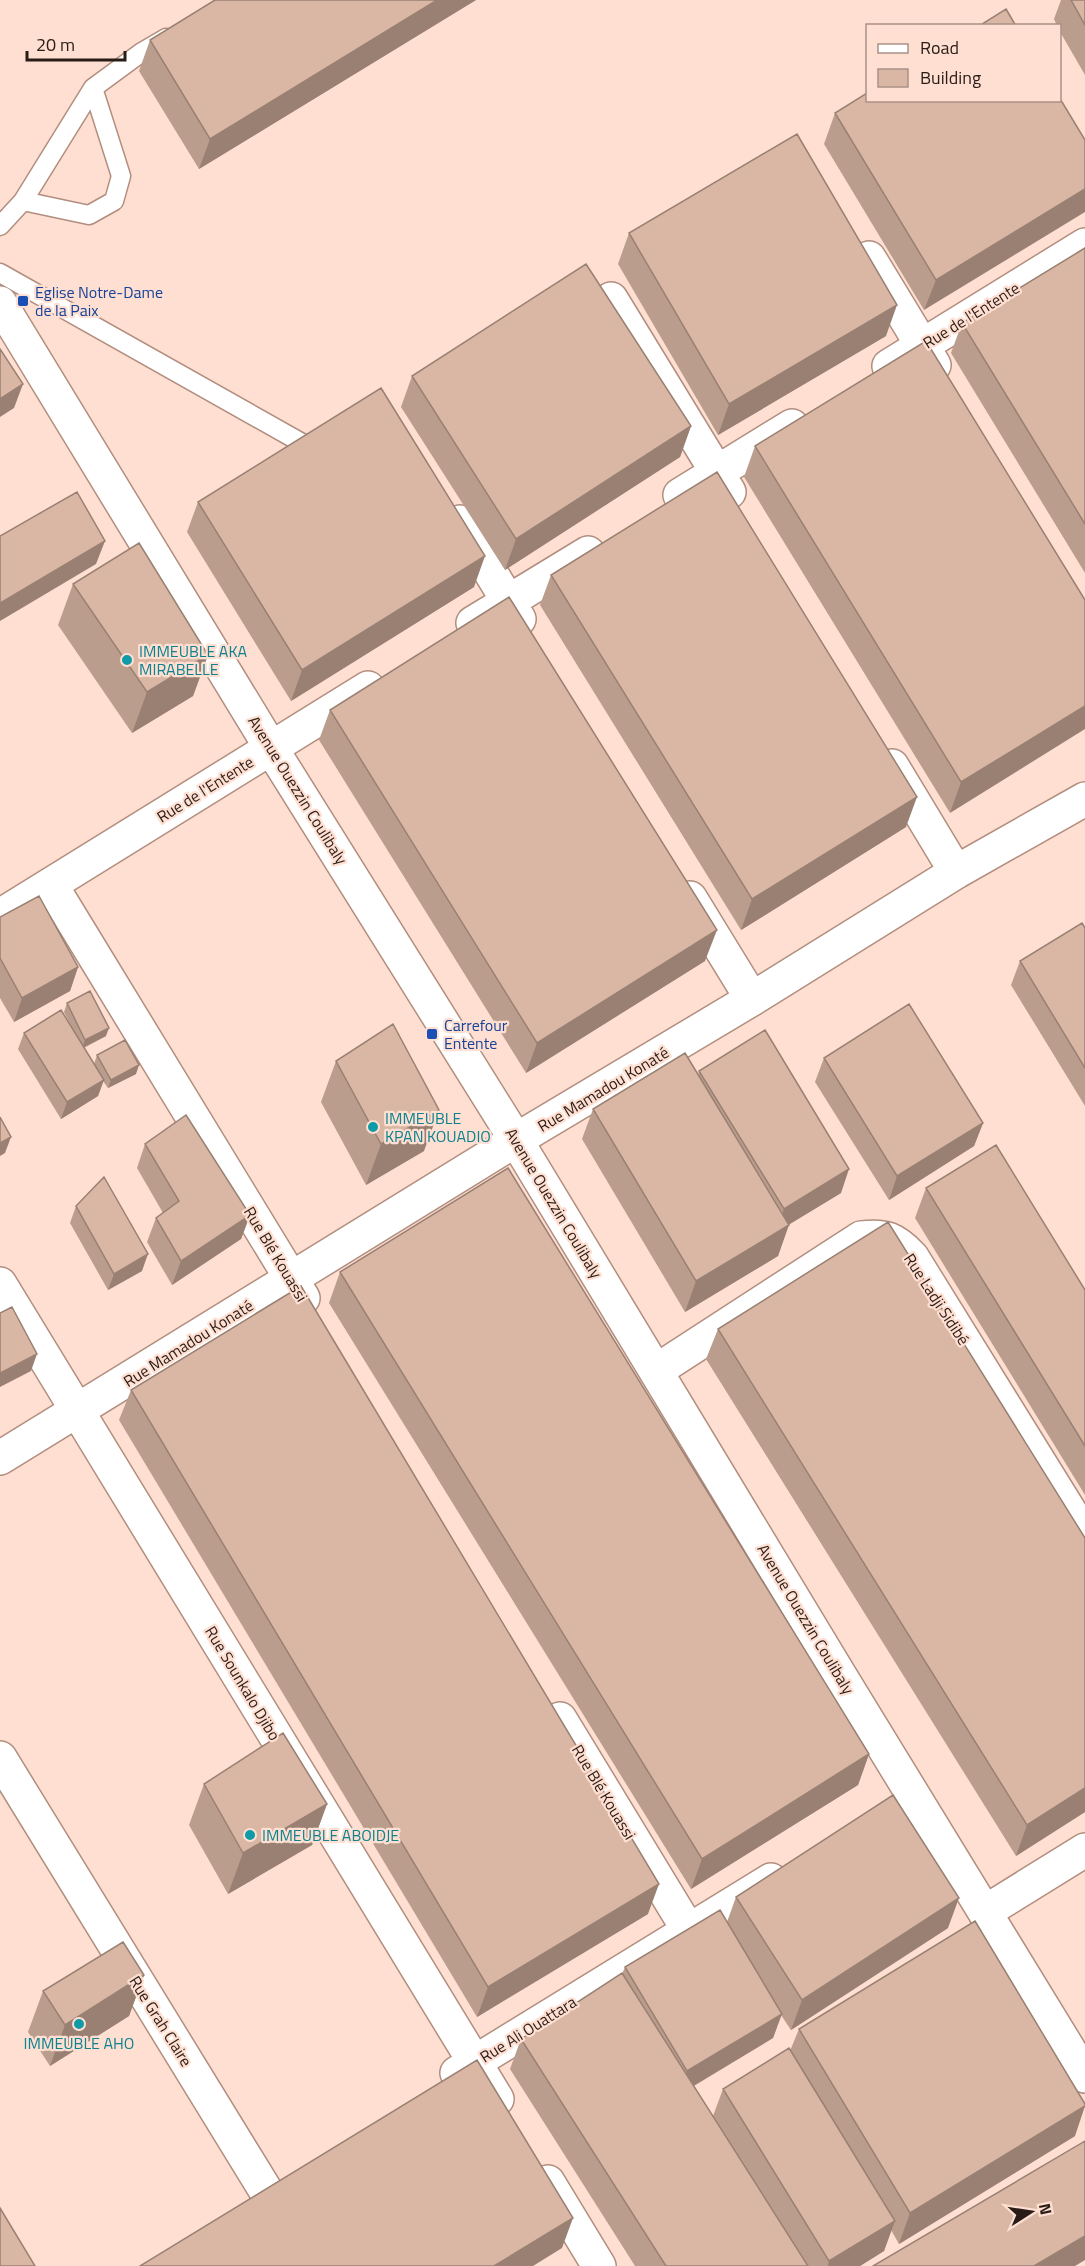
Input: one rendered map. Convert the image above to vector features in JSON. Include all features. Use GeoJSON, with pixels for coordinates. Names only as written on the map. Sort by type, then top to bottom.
{"type":"FeatureCollection","features":[{"type":"Feature","properties":{"kind":"street"},"geometry":{"type":"LineString","coordinates":[[855,235],[946,386]]}},
{"type":"Feature","properties":{"kind":"street","name":"Rue de l'Entente"},"geometry":{"type":"LineString","coordinates":[[863,382],[1085,245]]}},
{"type":"Feature","properties":{"kind":"street"},"geometry":{"type":"LineString","coordinates":[[611,299],[741,513]]}},
{"type":"Feature","properties":{"kind":"street","name":"Avenue Ouezzin Coulibaly"},"geometry":{"type":"LineString","coordinates":[[0,303],[271,748],[516,1140],[1085,2076]]}},
{"type":"Feature","properties":{"kind":"street"},"geometry":{"type":"LineString","coordinates":[[657,510],[814,412]]}},
{"type":"Feature","properties":{"kind":"street"},"geometry":{"type":"LineString","coordinates":[[443,494],[533,643]]}},
{"type":"Feature","properties":{"kind":"street"},"geometry":{"type":"LineString","coordinates":[[449,638],[618,534]]}},
{"type":"Feature","properties":{"kind":"street","name":"Rue de l'Entente"},"geometry":{"type":"LineString","coordinates":[[0,916],[390,675]]}},
{"type":"Feature","properties":{"kind":"street"},"geometry":{"type":"LineString","coordinates":[[876,739],[956,872]]}},
{"type":"Feature","properties":{"kind":"street","name":"Rue Mamadou Konaté"},"geometry":{"type":"LineString","coordinates":[[0,1458],[956,872],[1085,799]]}},
{"type":"Feature","properties":{"kind":"street"},"geometry":{"type":"LineString","coordinates":[[677,877],[752,999]]}},
{"type":"Feature","properties":{"kind":"street","name":"Rue Blé Kouassi"},"geometry":{"type":"LineString","coordinates":[[51,885],[316,1320]]}},
{"type":"Feature","properties":{"kind":"street","name":"Rue Ladji Sidibé"},"geometry":{"type":"LineString","coordinates":[[656,1371],[861,1238],[880,1236],[900,1243],[912,1257],[1085,1536]]}},
{"type":"Feature","properties":{"kind":"street","name":"Rue Sounkalo Djibo"},"geometry":{"type":"LineString","coordinates":[[0,1284],[512,2123]]}},
{"type":"Feature","properties":{"kind":"street","name":"Rue Blé Kouassi"},"geometry":{"type":"LineString","coordinates":[[546,1697],[689,1931]]}},
{"type":"Feature","properties":{"kind":"street","name":"Rue Grah Claire"},"geometry":{"type":"LineString","coordinates":[[0,1758],[256,2197],[296,2173]]}},
{"type":"Feature","properties":{"kind":"street"},"geometry":{"type":"LineString","coordinates":[[882,1812],[912,1793]]}},
{"type":"Feature","properties":{"kind":"street"},"geometry":{"type":"LineString","coordinates":[[963,1943],[988,1918],[1085,1850]]}},
{"type":"Feature","properties":{"kind":"street","name":"Rue Ali Ouattara"},"geometry":{"type":"LineString","coordinates":[[435,2087],[801,1862]]}},
{"type":"Feature","properties":{"kind":"street"},"geometry":{"type":"LineString","coordinates":[[531,2154],[599,2266]]}},
{"type":"Feature","properties":{"kind":"lane"},"geometry":{"type":"LineString","coordinates":[[0,226],[22,201],[93,88],[142,52],[181,29]]}},
{"type":"Feature","properties":{"kind":"lane"},"geometry":{"type":"LineString","coordinates":[[22,201],[89,214],[114,201],[121,176],[93,88]]}},
{"type":"Feature","properties":{"kind":"lane"},"geometry":{"type":"LineString","coordinates":[[0,273],[309,447]]}},
{"type":"Feature","properties":{"kind":"building"},"geometry":{"type":"Polygon","coordinates":[[[215,0],[437,0],[210,139],[150,40],[215,0]]]}},
{"type":"Feature","properties":{"kind":"building"},"geometry":{"type":"Polygon","coordinates":[[[1071,0],[1085,0],[1085,25],[1071,0]]]}},
{"type":"Feature","properties":{"kind":"building"},"geometry":{"type":"Polygon","coordinates":[[[1006,9],[1015,24],[982,24],[1006,9]]]}},
{"type":"Feature","properties":{"kind":"building"},"geometry":{"type":"Polygon","coordinates":[[[866,94],[866,102],[1061,100],[1085,140],[1085,189],[936,280],[835,113],[866,94]]]}},
{"type":"Feature","properties":{"kind":"building"},"geometry":{"type":"Polygon","coordinates":[[[797,134],[897,305],[729,404],[629,233],[797,134]]]}},
{"type":"Feature","properties":{"kind":"building"},"geometry":{"type":"Polygon","coordinates":[[[1085,248],[1085,524],[962,323],[1085,248]]]}},
{"type":"Feature","properties":{"kind":"building"},"geometry":{"type":"Polygon","coordinates":[[[586,264],[691,426],[516,539],[412,376],[586,264]]]}},
{"type":"Feature","properties":{"kind":"building"},"geometry":{"type":"Polygon","coordinates":[[[926,341],[1085,600],[1085,706],[961,782],[755,446],[926,341]]]}},
{"type":"Feature","properties":{"kind":"building"},"geometry":{"type":"Polygon","coordinates":[[[0,349],[23,384],[0,399],[0,349]]]}},
{"type":"Feature","properties":{"kind":"building"},"geometry":{"type":"Polygon","coordinates":[[[381,388],[485,556],[302,670],[198,502],[381,388]]]}},
{"type":"Feature","properties":{"kind":"building"},"geometry":{"type":"Polygon","coordinates":[[[717,472],[917,797],[752,899],[551,575],[717,472]]]}},
{"type":"Feature","properties":{"kind":"building"},"geometry":{"type":"Polygon","coordinates":[[[77,492],[105,541],[0,603],[0,536],[77,492]]]}},
{"type":"Feature","properties":{"kind":"building"},"geometry":{"type":"Polygon","coordinates":[[[139,543],[208,655],[147,692],[73,584],[139,543]]]}},
{"type":"Feature","properties":{"kind":"building"},"geometry":{"type":"Polygon","coordinates":[[[509,597],[717,930],[537,1043],[330,710],[509,597]]]}},
{"type":"Feature","properties":{"kind":"building"},"geometry":{"type":"Polygon","coordinates":[[[39,896],[78,967],[22,998],[0,958],[0,917],[39,896]]]}},
{"type":"Feature","properties":{"kind":"building"},"geometry":{"type":"Polygon","coordinates":[[[1082,923],[1085,928],[1085,1068],[1020,961],[1082,923]]]}},
{"type":"Feature","properties":{"kind":"building"},"geometry":{"type":"Polygon","coordinates":[[[90,991],[109,1028],[85,1040],[67,1003],[90,991]]]}},
{"type":"Feature","properties":{"kind":"building"},"geometry":{"type":"Polygon","coordinates":[[[909,1004],[983,1123],[897,1176],[824,1058],[909,1004]]]}},
{"type":"Feature","properties":{"kind":"building"},"geometry":{"type":"Polygon","coordinates":[[[61,1010],[104,1080],[67,1102],[24,1033],[61,1010]]]}},
{"type":"Feature","properties":{"kind":"building"},"geometry":{"type":"Polygon","coordinates":[[[393,1024],[439,1110],[381,1144],[336,1061],[393,1024]]]}},
{"type":"Feature","properties":{"kind":"building"},"geometry":{"type":"Polygon","coordinates":[[[765,1030],[849,1169],[784,1209],[699,1071],[765,1030]]]}},
{"type":"Feature","properties":{"kind":"building"},"geometry":{"type":"Polygon","coordinates":[[[125,1040],[139,1065],[111,1080],[97,1055],[125,1040]]]}},
{"type":"Feature","properties":{"kind":"building"},"geometry":{"type":"Polygon","coordinates":[[[685,1053],[789,1225],[696,1281],[593,1109],[685,1053]]]}},
{"type":"Feature","properties":{"kind":"building"},"geometry":{"type":"Polygon","coordinates":[[[186,1115],[250,1215],[181,1261],[156,1218],[179,1201],[145,1144],[186,1115]]]}},
{"type":"Feature","properties":{"kind":"building"},"geometry":{"type":"Polygon","coordinates":[[[0,1117],[11,1137],[0,1143],[0,1117]]]}},
{"type":"Feature","properties":{"kind":"building"},"geometry":{"type":"Polygon","coordinates":[[[996,1145],[1085,1290],[1085,1446],[926,1188],[996,1145]]]}},
{"type":"Feature","properties":{"kind":"building"},"geometry":{"type":"Polygon","coordinates":[[[508,1168],[869,1754],[702,1859],[340,1272],[508,1168]]]}},
{"type":"Feature","properties":{"kind":"building"},"geometry":{"type":"Polygon","coordinates":[[[104,1177],[148,1254],[114,1274],[76,1206],[104,1177]]]}},
{"type":"Feature","properties":{"kind":"building"},"geometry":{"type":"Polygon","coordinates":[[[888,1222],[1085,1538],[1085,1788],[1027,1825],[718,1329],[888,1222]]]}},
{"type":"Feature","properties":{"kind":"building"},"geometry":{"type":"Polygon","coordinates":[[[301,1286],[659,1884],[488,1987],[131,1390],[301,1286]]]}},
{"type":"Feature","properties":{"kind":"building"},"geometry":{"type":"Polygon","coordinates":[[[12,1307],[37,1354],[0,1373],[0,1313],[12,1307]]]}},
{"type":"Feature","properties":{"kind":"building"},"geometry":{"type":"Polygon","coordinates":[[[283,1733],[327,1804],[243,1853],[204,1784],[283,1733]]]}},
{"type":"Feature","properties":{"kind":"building"},"geometry":{"type":"Polygon","coordinates":[[[893,1795],[959,1898],[802,2000],[736,1897],[893,1795]]]}},
{"type":"Feature","properties":{"kind":"building"},"geometry":{"type":"Polygon","coordinates":[[[720,1910],[782,2014],[687,2071],[625,1967],[720,1910]]]}},
{"type":"Feature","properties":{"kind":"building"},"geometry":{"type":"Polygon","coordinates":[[[975,1921],[1085,2106],[910,2213],[799,2029],[975,1921]]]}},
{"type":"Feature","properties":{"kind":"building"},"geometry":{"type":"Polygon","coordinates":[[[123,1942],[144,1975],[65,2025],[43,1991],[123,1942]]]}},
{"type":"Feature","properties":{"kind":"building"},"geometry":{"type":"Polygon","coordinates":[[[622,1973],[808,2266],[666,2266],[521,2039],[622,1973]]]}},
{"type":"Feature","properties":{"kind":"building"},"geometry":{"type":"Polygon","coordinates":[[[789,2048],[895,2221],[829,2261],[723,2089],[789,2048]]]}},
{"type":"Feature","properties":{"kind":"building"},"geometry":{"type":"Polygon","coordinates":[[[477,2060],[573,2218],[494,2266],[140,2266],[477,2060]]]}},
{"type":"Feature","properties":{"kind":"building"},"geometry":{"type":"Polygon","coordinates":[[[1085,2141],[1085,2236],[1034,2266],[873,2266],[1085,2141]]]}},
{"type":"Feature","properties":{"kind":"building"},"geometry":{"type":"Polygon","coordinates":[[[0,2208],[35,2266],[0,2266],[0,2208]]]}},
{"type":"Feature","properties":{"kind":"place","name":"Eglise Notre-Dame de la Paix"},"geometry":{"type":"Point","coordinates":[23,301]}},
{"type":"Feature","properties":{"kind":"place","name":"IMMEUBLE AKA MIRABELLE"},"geometry":{"type":"Point","coordinates":[127,660]}},
{"type":"Feature","properties":{"kind":"place","name":"Carrefour Entente"},"geometry":{"type":"Point","coordinates":[432,1034]}},
{"type":"Feature","properties":{"kind":"place","name":"IMMEUBLE KPAN KOUADIO"},"geometry":{"type":"Point","coordinates":[373,1127]}},
{"type":"Feature","properties":{"kind":"place","name":"IMMEUBLE ABOIDJE"},"geometry":{"type":"Point","coordinates":[250,1835]}},
{"type":"Feature","properties":{"kind":"place","name":"IMMEUBLE AHO"},"geometry":{"type":"Point","coordinates":[79,2024]}}]}
